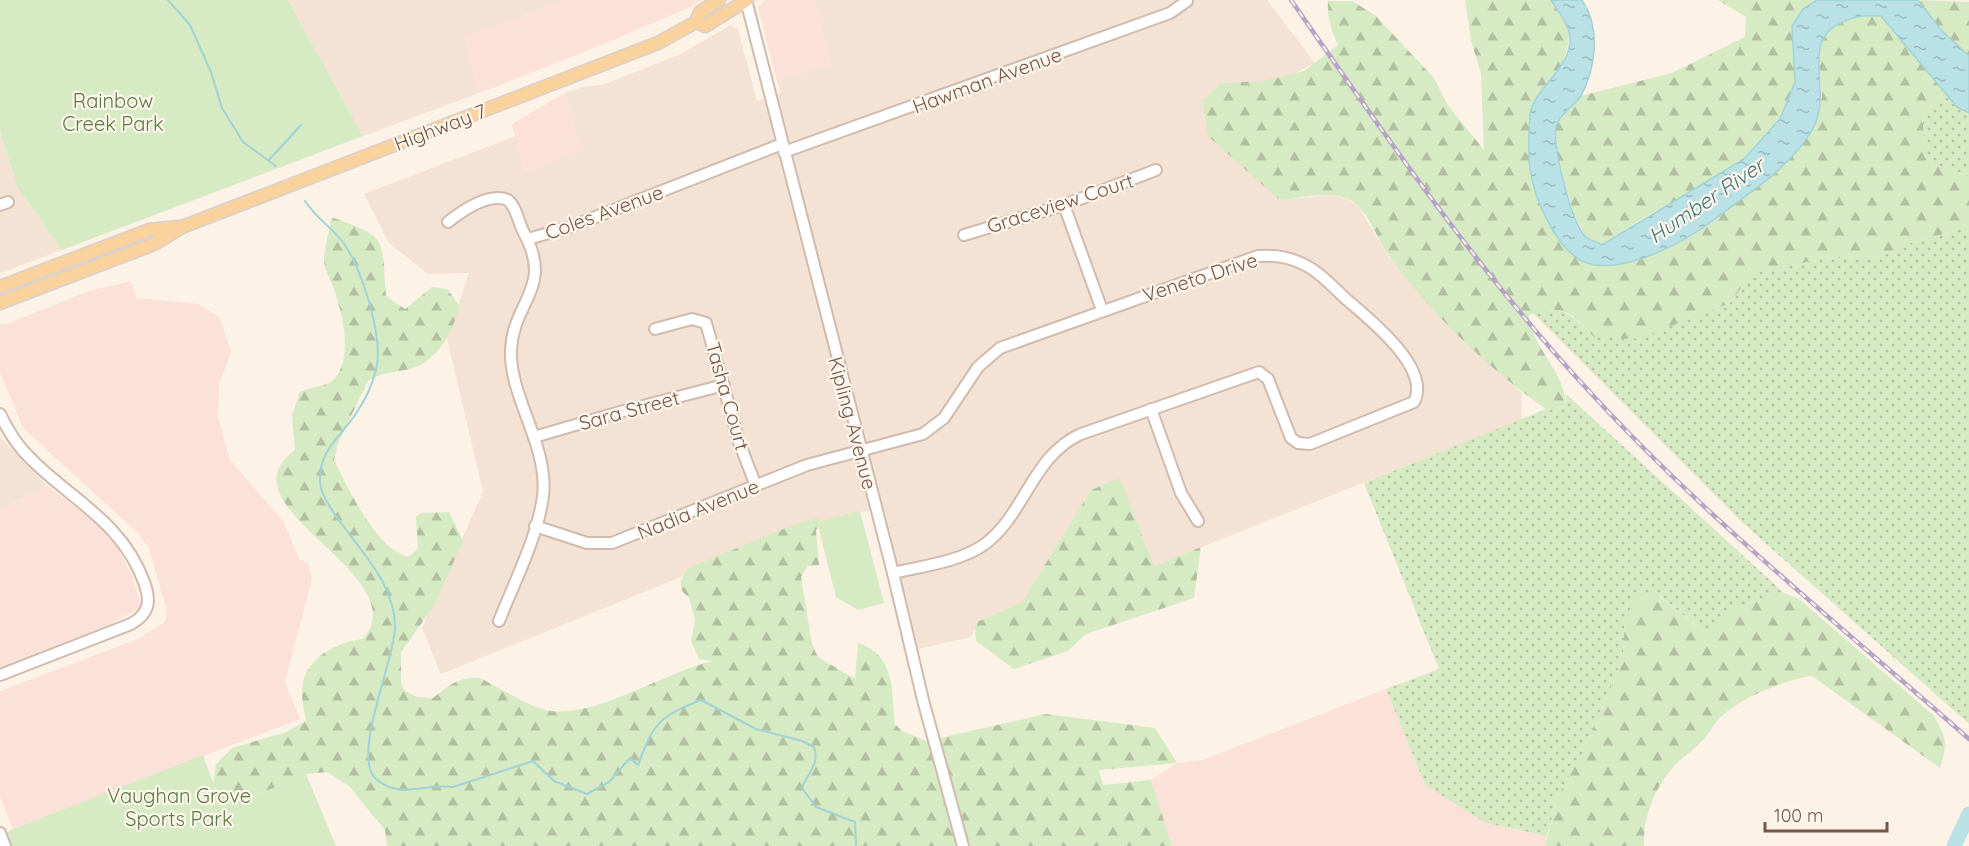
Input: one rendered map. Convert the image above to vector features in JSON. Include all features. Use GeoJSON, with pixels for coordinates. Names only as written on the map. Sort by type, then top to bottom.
{"type":"FeatureCollection","features":[{"type":"Feature","properties":{"kind":"main road","name":"Highway 7"},"geometry":{"type":"LineString","coordinates":[[0,303],[154,244],[182,227],[633,54],[696,22],[700,12],[719,0]]}},
{"type":"Feature","properties":{"kind":"main road","name":"Highway 7"},"geometry":{"type":"LineString","coordinates":[[696,22],[705,26],[746,0]]}},
{"type":"Feature","properties":{"kind":"main road","name":"Highway 7"},"geometry":{"type":"LineString","coordinates":[[0,287],[149,230],[182,227]]}},
{"type":"Feature","properties":{"kind":"main road"},"geometry":{"type":"LineString","coordinates":[[100,265],[108,246]]}},
{"type":"Feature","properties":{"kind":"street","name":"Kipling Avenue"},"geometry":{"type":"LineString","coordinates":[[746,0],[893,573],[922,700],[963,846]]}},
{"type":"Feature","properties":{"kind":"street","name":"Hawman Avenue"},"geometry":{"type":"LineString","coordinates":[[783,148],[1170,13],[1187,1]]}},
{"type":"Feature","properties":{"kind":"street","name":"Coles Avenue"},"geometry":{"type":"LineString","coordinates":[[448,222],[462,211],[494,198],[503,198],[512,204],[528,239],[582,222],[783,148]]}},
{"type":"Feature","properties":{"kind":"street","name":"Graceview Court"},"geometry":{"type":"LineString","coordinates":[[964,235],[1065,205],[1156,170]]}},
{"type":"Feature","properties":{"kind":"street"},"geometry":{"type":"LineString","coordinates":[[1065,205],[1102,310]]}},
{"type":"Feature","properties":{"kind":"street"},"geometry":{"type":"LineString","coordinates":[[499,621],[535,526],[542,504],[544,483],[534,438],[513,368],[511,348],[516,326],[534,282],[534,261],[528,239]]}},
{"type":"Feature","properties":{"kind":"street","name":"Veneto Drive"},"geometry":{"type":"LineString","coordinates":[[860,451],[916,437],[931,429],[949,413],[978,367],[994,351],[1247,258],[1270,255],[1290,259],[1318,274],[1395,343],[1405,357],[1417,388],[1416,397],[1409,405],[1304,444],[1291,438],[1268,379],[1259,372],[1151,409],[1081,434],[1062,445],[1046,461],[1002,526],[978,548],[949,559],[893,573]]}},
{"type":"Feature","properties":{"kind":"street","name":"Tasha Court"},"geometry":{"type":"LineString","coordinates":[[655,329],[692,319],[706,323],[739,442],[756,486]]}},
{"type":"Feature","properties":{"kind":"street","name":"Sara Street"},"geometry":{"type":"LineString","coordinates":[[534,438],[620,412],[724,385]]}},
{"type":"Feature","properties":{"kind":"street"},"geometry":{"type":"LineString","coordinates":[[1151,409],[1181,493],[1198,521]]}},
{"type":"Feature","properties":{"kind":"street"},"geometry":{"type":"LineString","coordinates":[[0,414],[10,434],[28,457],[105,521],[122,540],[140,572],[148,603],[143,615],[131,624],[0,675]]}},
{"type":"Feature","properties":{"kind":"street","name":"Nadia Avenue"},"geometry":{"type":"LineString","coordinates":[[535,526],[587,543],[612,543],[807,465],[860,451]]}},
{"type":"Feature","properties":{"kind":"street"},"geometry":{"type":"LineString","coordinates":[[0,833],[5,846]]}},
{"type":"Feature","properties":{"kind":"shaded area"},"geometry":{"type":"Polygon","coordinates":[[[288,0],[568,0],[465,37],[479,93],[363,136],[288,0]]]}},
{"type":"Feature","properties":{"kind":"shaded area"},"geometry":{"type":"Polygon","coordinates":[[[568,0],[702,0],[584,52],[479,93],[465,37],[568,0]]]}},
{"type":"Feature","properties":{"kind":"shaded area"},"geometry":{"type":"Polygon","coordinates":[[[765,0],[815,0],[830,64],[777,81],[758,7],[765,0]]]}},
{"type":"Feature","properties":{"kind":"shaded area"},"geometry":{"type":"Polygon","coordinates":[[[815,0],[1267,0],[1315,63],[1288,77],[1263,81],[1282,200],[1331,195],[1345,198],[1358,206],[1388,256],[1440,317],[1522,393],[1521,420],[1154,566],[1120,479],[1091,490],[1022,602],[979,621],[971,637],[918,649],[884,507],[817,522],[441,674],[422,628],[483,492],[447,338],[469,273],[428,274],[389,243],[364,194],[516,136],[525,172],[579,151],[565,93],[582,87],[602,85],[679,55],[731,25],[738,30],[757,101],[781,93],[777,81],[830,64],[815,0]]]}},
{"type":"Feature","properties":{"kind":"shaded area"},"geometry":{"type":"Polygon","coordinates":[[[565,93],[580,151],[525,172],[512,124],[565,93]]]}},
{"type":"Feature","properties":{"kind":"shaded area"},"geometry":{"type":"Polygon","coordinates":[[[0,131],[18,188],[62,250],[0,273],[0,131]]]}},
{"type":"Feature","properties":{"kind":"shaded area"},"geometry":{"type":"Polygon","coordinates":[[[131,281],[136,298],[199,304],[220,318],[231,352],[219,384],[218,418],[230,460],[283,521],[300,560],[308,563],[312,579],[285,682],[300,719],[13,829],[0,796],[0,691],[138,639],[165,622],[167,612],[149,548],[138,533],[23,428],[0,372],[0,324],[7,324],[89,291],[131,281]]]}},
{"type":"Feature","properties":{"kind":"shaded area"},"geometry":{"type":"Polygon","coordinates":[[[0,437],[47,486],[0,509],[0,437]]]}},
{"type":"Feature","properties":{"kind":"shaded area"},"geometry":{"type":"Polygon","coordinates":[[[47,486],[111,534],[131,574],[142,607],[111,624],[0,667],[0,509],[47,486]]]}},
{"type":"Feature","properties":{"kind":"shaded area"},"geometry":{"type":"Polygon","coordinates":[[[1386,689],[1425,785],[1486,823],[1547,836],[1545,846],[1172,846],[1151,780],[1177,763],[1203,760],[1386,689]]]}},
{"type":"Feature","properties":{"kind":"green space","name":"Rainbow Creek Park"},"geometry":{"type":"Polygon","coordinates":[[[0,0],[288,0],[363,136],[62,250],[18,188],[0,131],[0,0]]]}},
{"type":"Feature","properties":{"kind":"green space"},"geometry":{"type":"Polygon","coordinates":[[[1465,0],[1551,0],[1564,19],[1570,37],[1561,70],[1545,85],[1530,169],[1606,264],[1636,261],[1688,238],[1714,220],[1822,98],[1818,47],[1827,30],[1857,15],[1881,16],[1949,97],[1935,100],[1923,121],[1924,155],[1934,164],[1969,176],[1969,227],[1896,247],[1891,253],[1880,256],[1821,259],[1752,273],[1730,303],[1638,339],[1594,337],[1566,312],[1543,310],[1533,313],[1529,316],[1532,328],[1560,382],[1566,406],[1546,409],[1503,377],[1441,319],[1389,256],[1366,216],[1354,202],[1331,195],[1282,200],[1277,198],[1208,136],[1202,101],[1221,83],[1263,81],[1304,71],[1338,45],[1330,23],[1328,1],[1352,1],[1375,15],[1434,78],[1447,104],[1484,150],[1481,74],[1471,40],[1465,0]]]}},
{"type":"Feature","properties":{"kind":"green space"},"geometry":{"type":"Polygon","coordinates":[[[1718,0],[1817,0],[1805,9],[1794,26],[1795,81],[1787,106],[1768,136],[1737,164],[1645,217],[1602,245],[1585,236],[1574,214],[1555,152],[1556,126],[1580,96],[1672,73],[1745,37],[1746,17],[1718,0]]]}},
{"type":"Feature","properties":{"kind":"green space"},"geometry":{"type":"Polygon","coordinates":[[[1918,0],[1969,2],[1969,56],[1941,30],[1918,0]]]}},
{"type":"Feature","properties":{"kind":"green space"},"geometry":{"type":"Polygon","coordinates":[[[1949,97],[1957,107],[1969,113],[1969,176],[1934,164],[1924,155],[1923,121],[1935,100],[1949,97]]]}},
{"type":"Feature","properties":{"kind":"green space"},"geometry":{"type":"Polygon","coordinates":[[[331,217],[364,230],[379,242],[384,262],[386,296],[405,309],[432,287],[447,289],[459,305],[454,324],[444,342],[430,358],[413,368],[384,374],[368,381],[338,443],[334,460],[364,516],[374,530],[396,551],[408,557],[418,549],[416,517],[421,513],[449,512],[463,541],[434,606],[401,652],[401,684],[405,691],[417,697],[433,698],[460,680],[480,678],[538,707],[564,711],[606,702],[694,666],[713,661],[699,659],[691,641],[695,620],[689,598],[681,590],[681,580],[688,568],[798,523],[818,518],[822,523],[816,530],[819,565],[808,566],[801,577],[812,644],[818,657],[855,679],[858,643],[870,649],[879,656],[889,675],[895,724],[902,731],[927,741],[1046,714],[1155,728],[1177,763],[1099,770],[1103,785],[1151,780],[1172,846],[387,846],[385,830],[349,786],[327,772],[306,774],[237,804],[226,805],[213,784],[216,764],[232,748],[286,732],[306,721],[302,688],[311,665],[335,647],[363,639],[373,615],[365,590],[345,566],[297,518],[280,494],[278,472],[295,450],[292,416],[300,392],[334,379],[344,359],[343,322],[324,262],[331,217]]]}},
{"type":"Feature","properties":{"kind":"green space"},"geometry":{"type":"Polygon","coordinates":[[[1969,227],[1969,724],[1744,524],[1532,312],[1560,311],[1580,323],[1594,337],[1730,303],[1752,273],[1821,259],[1880,256],[1891,253],[1896,247],[1969,227]]]}},
{"type":"Feature","properties":{"kind":"green space"},"geometry":{"type":"Polygon","coordinates":[[[1566,394],[1784,593],[1733,608],[1706,634],[1659,595],[1625,618],[1623,654],[1613,683],[1582,754],[1558,795],[1547,836],[1486,823],[1425,785],[1386,689],[1439,669],[1364,483],[1546,409],[1566,406],[1566,394]]]}},
{"type":"Feature","properties":{"kind":"green space"},"geometry":{"type":"Polygon","coordinates":[[[1120,478],[1154,566],[1201,547],[1194,598],[1086,634],[1068,651],[1014,669],[976,641],[975,628],[979,621],[1022,602],[1091,490],[1120,478]]]}},
{"type":"Feature","properties":{"kind":"green space"},"geometry":{"type":"Polygon","coordinates":[[[860,511],[884,603],[858,610],[836,597],[817,522],[860,511]]]}},
{"type":"Feature","properties":{"kind":"green space"},"geometry":{"type":"Polygon","coordinates":[[[1784,593],[1799,599],[1933,715],[1945,740],[1940,768],[1812,676],[1801,678],[1775,686],[1736,705],[1726,712],[1703,740],[1680,760],[1658,788],[1653,799],[1646,822],[1644,846],[1545,846],[1558,795],[1582,754],[1613,683],[1623,654],[1625,618],[1637,596],[1658,595],[1706,634],[1733,608],[1784,593]]]}},
{"type":"Feature","properties":{"kind":"green space","name":"Vaughan Grove Sports Park"},"geometry":{"type":"Polygon","coordinates":[[[203,755],[218,796],[226,805],[237,804],[306,774],[336,846],[0,846],[0,836],[13,829],[203,755]]]}},
{"type":"Feature","properties":{"kind":"water"},"geometry":{"type":"Polygon","coordinates":[[[1551,0],[1582,0],[1592,23],[1594,48],[1590,73],[1581,96],[1557,124],[1556,137],[1564,185],[1575,217],[1586,237],[1602,245],[1744,159],[1780,119],[1795,82],[1792,26],[1803,9],[1817,0],[1918,0],[1941,30],[1969,56],[1969,113],[1957,107],[1881,16],[1859,17],[1844,21],[1827,33],[1821,44],[1820,101],[1818,116],[1812,130],[1781,168],[1704,227],[1672,246],[1655,254],[1619,264],[1587,263],[1576,257],[1557,237],[1536,195],[1530,169],[1529,128],[1533,105],[1559,68],[1569,47],[1570,36],[1567,26],[1551,0]]]}},
{"type":"Feature","properties":{"kind":"waterway"},"geometry":{"type":"LineString","coordinates":[[168,0],[190,25],[211,72],[222,108],[243,142],[276,166]]}},
{"type":"Feature","properties":{"kind":"waterway"},"geometry":{"type":"LineString","coordinates":[[269,160],[301,125]]}},
{"type":"Feature","properties":{"kind":"waterway"},"geometry":{"type":"LineString","coordinates":[[305,201],[350,252],[370,303],[377,340],[378,357],[370,388],[355,415],[326,453],[320,481],[329,506],[382,581],[393,611],[395,627],[393,642],[376,706],[368,749],[369,766],[375,778],[393,788],[453,787],[533,761],[554,781],[587,794],[609,782],[630,758],[638,765],[659,723],[675,711],[701,700],[756,729],[802,741],[814,747],[816,758],[802,788],[816,807],[855,822],[856,846]]}},
{"type":"Feature","properties":{"kind":"waterway","name":"Humber River"},"geometry":{"type":"LineString","coordinates":[[1954,846],[1969,814]]}},
{"type":"Feature","properties":{"kind":"railway"},"geometry":{"type":"LineString","coordinates":[[1291,0],[1397,151],[1470,249],[1547,344],[1588,390],[1632,437],[1725,526],[1969,739]]}}]}
